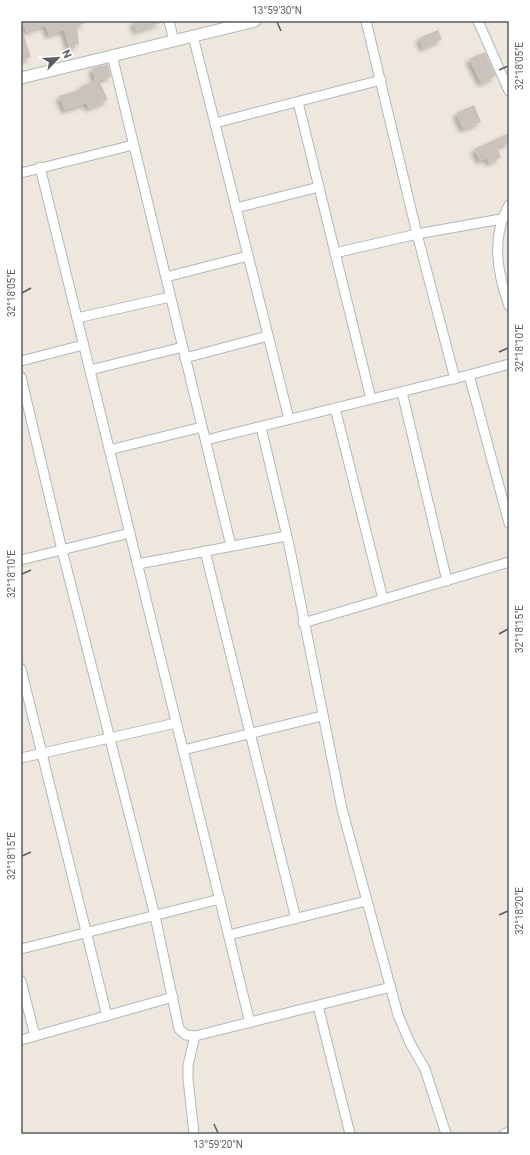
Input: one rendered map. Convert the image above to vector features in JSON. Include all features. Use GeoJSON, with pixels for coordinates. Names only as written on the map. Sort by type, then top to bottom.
{"type":"FeatureCollection","features":[{"type":"Feature","properties":{"kind":"street"},"geometry":{"type":"LineString","coordinates":[[169,21],[174,41]]}},
{"type":"Feature","properties":{"kind":"street"},"geometry":{"type":"LineString","coordinates":[[21,78],[255,21]]}},
{"type":"Feature","properties":{"kind":"street"},"geometry":{"type":"LineString","coordinates":[[366,21],[417,234],[455,379]]}},
{"type":"Feature","properties":{"kind":"street"},"geometry":{"type":"LineString","coordinates":[[478,21],[509,91]]}},
{"type":"Feature","properties":{"kind":"street"},"geometry":{"type":"LineString","coordinates":[[193,36],[289,420]]}},
{"type":"Feature","properties":{"kind":"street"},"geometry":{"type":"LineString","coordinates":[[112,55],[232,546]]}},
{"type":"Feature","properties":{"kind":"street"},"geometry":{"type":"LineString","coordinates":[[215,123],[381,80]]}},
{"type":"Feature","properties":{"kind":"street"},"geometry":{"type":"LineString","coordinates":[[298,102],[371,399]]}},
{"type":"Feature","properties":{"kind":"street"},"geometry":{"type":"LineString","coordinates":[[21,173],[133,145]]}},
{"type":"Feature","properties":{"kind":"street"},"geometry":{"type":"LineString","coordinates":[[40,168],[250,1023]]}},
{"type":"Feature","properties":{"kind":"street"},"geometry":{"type":"LineString","coordinates":[[236,208],[319,187]]}},
{"type":"Feature","properties":{"kind":"street"},"geometry":{"type":"LineString","coordinates":[[509,205],[501,219],[497,241],[499,268],[509,306]]}},
{"type":"Feature","properties":{"kind":"street"},"geometry":{"type":"LineString","coordinates":[[335,253],[417,234],[501,219]]}},
{"type":"Feature","properties":{"kind":"street"},"geometry":{"type":"LineString","coordinates":[[166,277],[248,256]]}},
{"type":"Feature","properties":{"kind":"street"},"geometry":{"type":"LineString","coordinates":[[77,318],[170,297]]}},
{"type":"Feature","properties":{"kind":"street"},"geometry":{"type":"LineString","coordinates":[[186,358],[268,336]]}},
{"type":"Feature","properties":{"kind":"street"},"geometry":{"type":"LineString","coordinates":[[21,362],[83,344]]}},
{"type":"Feature","properties":{"kind":"street"},"geometry":{"type":"LineString","coordinates":[[90,370],[183,347]]}},
{"type":"Feature","properties":{"kind":"street"},"geometry":{"type":"LineString","coordinates":[[206,440],[455,379],[509,364]]}},
{"type":"Feature","properties":{"kind":"street"},"geometry":{"type":"LineString","coordinates":[[469,375],[509,523]]}},
{"type":"Feature","properties":{"kind":"street"},"geometry":{"type":"LineString","coordinates":[[21,377],[62,550],[155,916],[179,1029],[186,1035],[195,1036],[391,987]]}},
{"type":"Feature","properties":{"kind":"street"},"geometry":{"type":"LineString","coordinates":[[402,392],[447,581]]}},
{"type":"Feature","properties":{"kind":"street"},"geometry":{"type":"LineString","coordinates":[[335,408],[383,599]]}},
{"type":"Feature","properties":{"kind":"street"},"geometry":{"type":"LineString","coordinates":[[261,427],[286,536],[342,809],[366,901],[403,1029],[425,1069],[446,1134]]}},
{"type":"Feature","properties":{"kind":"street"},"geometry":{"type":"LineString","coordinates":[[109,450],[202,428]]}},
{"type":"Feature","properties":{"kind":"street"},"geometry":{"type":"LineString","coordinates":[[21,560],[130,533]]}},
{"type":"Feature","properties":{"kind":"street"},"geometry":{"type":"LineString","coordinates":[[138,564],[286,536]]}},
{"type":"Feature","properties":{"kind":"street"},"geometry":{"type":"LineString","coordinates":[[205,552],[296,919]]}},
{"type":"Feature","properties":{"kind":"street"},"geometry":{"type":"LineString","coordinates":[[303,623],[509,562]]}},
{"type":"Feature","properties":{"kind":"street"},"geometry":{"type":"LineString","coordinates":[[21,669],[107,1016]]}},
{"type":"Feature","properties":{"kind":"street"},"geometry":{"type":"LineString","coordinates":[[183,750],[322,716]]}},
{"type":"Feature","properties":{"kind":"street"},"geometry":{"type":"LineString","coordinates":[[21,758],[176,723]]}},
{"type":"Feature","properties":{"kind":"street"},"geometry":{"type":"LineString","coordinates":[[21,949],[86,934],[220,899]]}},
{"type":"Feature","properties":{"kind":"street"},"geometry":{"type":"LineString","coordinates":[[229,936],[366,901]]}},
{"type":"Feature","properties":{"kind":"street"},"geometry":{"type":"LineString","coordinates":[[21,981],[35,1036]]}},
{"type":"Feature","properties":{"kind":"street"},"geometry":{"type":"LineString","coordinates":[[21,1040],[173,997]]}},
{"type":"Feature","properties":{"kind":"street"},"geometry":{"type":"LineString","coordinates":[[318,1006],[350,1134]]}},
{"type":"Feature","properties":{"kind":"street"},"geometry":{"type":"LineString","coordinates":[[194,1134],[188,1079],[188,1065],[195,1036]]}},
{"type":"Feature","properties":{"kind":"street"},"geometry":{"type":"LineString","coordinates":[[504,1134],[509,1132]]}},
{"type":"Feature","properties":{"kind":"building"},"geometry":{"type":"Polygon","coordinates":[[[22,21],[85,21],[85,23],[77,26],[79,44],[69,47],[64,30],[49,35],[45,25],[26,32],[22,21]]]}},
{"type":"Feature","properties":{"kind":"building"},"geometry":{"type":"Polygon","coordinates":[[[133,21],[160,21],[160,23],[136,31],[133,21]]]}},
{"type":"Feature","properties":{"kind":"building"},"geometry":{"type":"Polygon","coordinates":[[[438,30],[442,39],[423,48],[419,38],[438,30]]]}},
{"type":"Feature","properties":{"kind":"building"},"geometry":{"type":"Polygon","coordinates":[[[21,33],[23,33],[31,57],[21,60],[21,33]]]}},
{"type":"Feature","properties":{"kind":"building"},"geometry":{"type":"Polygon","coordinates":[[[485,52],[496,76],[481,83],[469,59],[485,52]]]}},
{"type":"Feature","properties":{"kind":"building"},"geometry":{"type":"Polygon","coordinates":[[[108,64],[111,77],[99,80],[108,100],[89,108],[86,103],[65,110],[59,96],[81,89],[80,87],[95,80],[92,68],[108,64]]]}},
{"type":"Feature","properties":{"kind":"building"},"geometry":{"type":"Polygon","coordinates":[[[474,105],[481,122],[463,129],[456,113],[474,105]]]}},
{"type":"Feature","properties":{"kind":"building"},"geometry":{"type":"Polygon","coordinates":[[[509,133],[509,143],[497,147],[501,157],[489,163],[487,158],[480,161],[474,149],[509,133]]]}}]}
